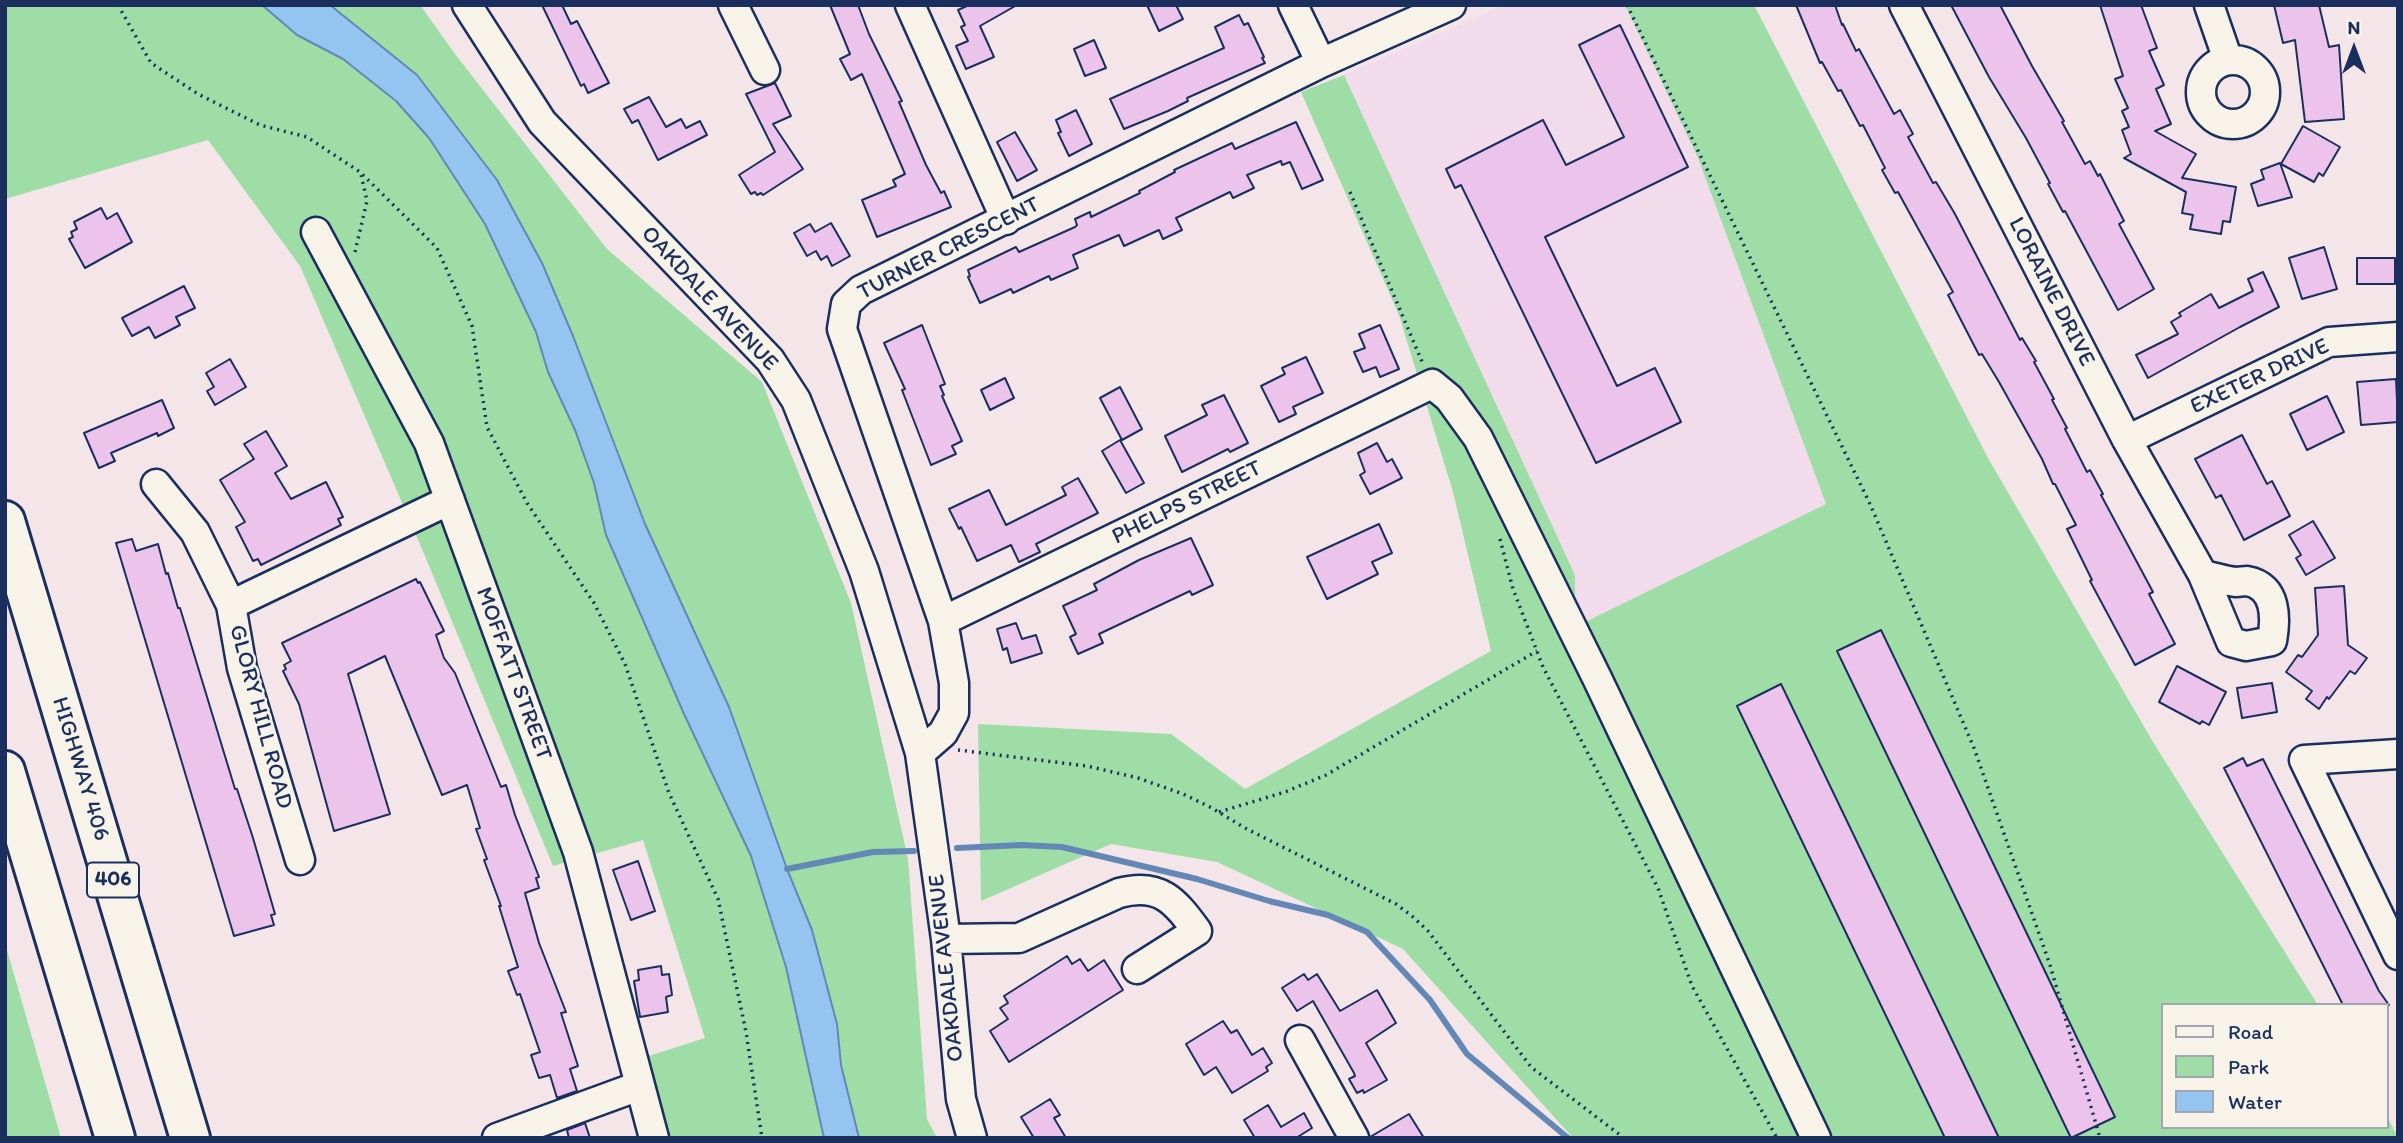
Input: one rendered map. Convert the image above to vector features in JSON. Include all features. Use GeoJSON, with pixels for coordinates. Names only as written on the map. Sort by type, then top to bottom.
{"type":"FeatureCollection","features":[{"type":"Feature","properties":{"kind":"highway","name":"HIGHWAY 406"},"geometry":{"type":"LineString","coordinates":[[5,521],[190,1138]]}},
{"type":"Feature","properties":{"kind":"highway"},"geometry":{"type":"LineString","coordinates":[[5,771],[115,1138]]}},
{"type":"Feature","properties":{"kind":"street","name":"OAKDALE AVENUE"},"geometry":{"type":"LineString","coordinates":[[467,5],[542,122],[770,360],[796,400],[864,571],[920,753],[946,939],[961,1099],[972,1138]]}},
{"type":"Feature","properties":{"kind":"street"},"geometry":{"type":"LineString","coordinates":[[733,5],[765,70]]}},
{"type":"Feature","properties":{"kind":"street"},"geometry":{"type":"LineString","coordinates":[[910,5],[1006,219]]}},
{"type":"Feature","properties":{"kind":"street"},"geometry":{"type":"LineString","coordinates":[[1293,5],[1321,63]]}},
{"type":"Feature","properties":{"kind":"street","name":"TURNER CRESCENT"},"geometry":{"type":"LineString","coordinates":[[920,753],[943,733],[954,713],[954,683],[943,621],[842,329],[846,304],[861,290],[1321,63],[1451,5]]}},
{"type":"Feature","properties":{"kind":"street","name":"LORAINE DRIVE"},"geometry":{"type":"LineString","coordinates":[[1904,5],[2127,440],[2203,575]]}},
{"type":"Feature","properties":{"kind":"street"},"geometry":{"type":"LineString","coordinates":[[2210,5],[2228,60]]}},
{"type":"Feature","properties":{"kind":"street","name":"MOFFATT STREET"},"geometry":{"type":"LineString","coordinates":[[316,232],[429,443],[578,852],[654,1138]]}},
{"type":"Feature","properties":{"kind":"street","name":"EXETER DRIVE"},"geometry":{"type":"LineString","coordinates":[[2127,440],[2329,341],[2398,337]]}},
{"type":"Feature","properties":{"kind":"street"},"geometry":{"type":"LineString","coordinates":[[1432,384],[1449,398],[1478,438],[1597,678],[1816,1138]]}},
{"type":"Feature","properties":{"kind":"street","name":"PHELPS STREET"},"geometry":{"type":"LineString","coordinates":[[943,621],[1432,384]]}},
{"type":"Feature","properties":{"kind":"street"},"geometry":{"type":"LineString","coordinates":[[156,484],[195,532],[231,605]]}},
{"type":"Feature","properties":{"kind":"street","name":"GLORY HILL ROAD"},"geometry":{"type":"LineString","coordinates":[[300,860],[242,668],[231,605],[450,500]]}},
{"type":"Feature","properties":{"kind":"street"},"geometry":{"type":"LineString","coordinates":[[2398,754],[2304,760],[2398,955]]}},
{"type":"Feature","properties":{"kind":"street"},"geometry":{"type":"LineString","coordinates":[[946,939],[1019,939],[1119,893],[1143,889],[1175,902],[1197,931],[1137,969]]}},
{"type":"Feature","properties":{"kind":"street"},"geometry":{"type":"LineString","coordinates":[[1300,1040],[1354,1138]]}},
{"type":"Feature","properties":{"kind":"street"},"geometry":{"type":"LineString","coordinates":[[497,1138],[639,1086]]}},
{"type":"Feature","properties":{"kind":"path"},"geometry":{"type":"LineString","coordinates":[[118,5],[151,62],[198,94],[260,125],[307,137],[361,174],[437,248],[472,326],[487,426],[527,502],[594,603],[625,664],[669,793],[718,899],[747,1032],[762,1138]]}},
{"type":"Feature","properties":{"kind":"path"},"geometry":{"type":"LineString","coordinates":[[1628,5],[1870,504],[1975,748],[2050,965],[2100,1138]]}},
{"type":"Feature","properties":{"kind":"path"},"geometry":{"type":"LineString","coordinates":[[355,256],[366,201],[361,174]]}},
{"type":"Feature","properties":{"kind":"path"},"geometry":{"type":"LineString","coordinates":[[1350,192],[1432,384]]}},
{"type":"Feature","properties":{"kind":"path"},"geometry":{"type":"LineString","coordinates":[[1498,530],[1513,589],[1537,651],[1658,888],[1692,986],[1777,1138]]}},
{"type":"Feature","properties":{"kind":"path"},"geometry":{"type":"LineString","coordinates":[[1219,812],[1285,792],[1326,775],[1537,651]]}},
{"type":"Feature","properties":{"kind":"path"},"geometry":{"type":"LineString","coordinates":[[920,753],[956,749],[1087,766],[1138,778],[1183,794],[1386,898],[1412,916],[1437,943],[1531,1067],[1624,1138]]}},
{"type":"Feature","properties":{"kind":"shaded area"},"geometry":{"type":"Polygon","coordinates":[[[1504,5],[1625,5],[1698,158],[1826,504],[1575,628],[1575,575],[1344,75],[1504,5]]]}},
{"type":"Feature","properties":{"kind":"green space"},"geometry":{"type":"Polygon","coordinates":[[[5,5],[420,5],[607,249],[762,382],[851,603],[908,859],[927,1119],[937,1138],[663,1138],[636,1060],[705,1038],[643,840],[553,866],[425,556],[300,266],[208,140],[5,199],[5,5]]]}},
{"type":"Feature","properties":{"kind":"green space"},"geometry":{"type":"Polygon","coordinates":[[[1625,5],[1754,5],[1988,458],[2153,742],[2317,1003],[2162,1003],[2162,1129],[2389,1129],[2389,1120],[2398,1138],[1573,1138],[1403,949],[1217,862],[1111,844],[981,901],[978,724],[1171,734],[1245,789],[1491,651],[1453,492],[1399,315],[1301,92],[1344,75],[1575,575],[1575,627],[1826,504],[1698,158],[1625,5]]]}},
{"type":"Feature","properties":{"kind":"green space"},"geometry":{"type":"Polygon","coordinates":[[[5,943],[61,1138],[5,1138],[5,943]]]}},
{"type":"Feature","properties":{"kind":"water"},"geometry":{"type":"Polygon","coordinates":[[[262,5],[330,5],[417,75],[497,180],[542,263],[645,524],[729,707],[787,869],[812,930],[837,1024],[841,1065],[859,1138],[824,1138],[786,967],[751,856],[684,714],[606,535],[594,483],[575,430],[548,372],[536,332],[485,224],[429,138],[396,101],[343,59],[297,35],[262,5]]]}},
{"type":"Feature","properties":{"kind":"building"},"geometry":{"type":"Polygon","coordinates":[[[542,5],[562,5],[571,24],[577,21],[609,83],[588,93],[584,84],[581,86],[542,5]]]}},
{"type":"Feature","properties":{"kind":"building"},"geometry":{"type":"Polygon","coordinates":[[[830,5],[858,5],[902,101],[899,102],[926,165],[941,193],[944,191],[951,207],[877,237],[862,200],[896,186],[893,180],[905,174],[862,74],[851,80],[840,59],[850,54],[830,5]]]}},
{"type":"Feature","properties":{"kind":"building"},"geometry":{"type":"Polygon","coordinates":[[[969,5],[1017,5],[980,26],[994,57],[966,69],[956,46],[968,41],[961,27],[965,25],[958,10],[969,5]]]}},
{"type":"Feature","properties":{"kind":"building"},"geometry":{"type":"Polygon","coordinates":[[[1147,5],[1176,5],[1183,19],[1159,31],[1147,5]]]}},
{"type":"Feature","properties":{"kind":"building"},"geometry":{"type":"Polygon","coordinates":[[[1796,5],[1835,5],[1856,51],[1859,49],[1894,114],[1900,110],[1913,134],[1908,137],[1933,183],[1936,182],[1955,214],[2020,340],[2022,338],[2036,361],[2034,362],[2067,428],[2065,429],[2087,472],[2090,470],[2103,494],[2101,495],[2153,592],[2149,594],[2175,644],[2135,665],[2090,581],[2092,580],[2067,529],[2076,525],[2055,484],[1999,382],[1982,354],[1979,355],[1948,295],[1953,292],[1898,192],[1895,193],[1882,170],[1885,168],[1863,125],[1860,126],[1841,90],[1838,91],[1822,62],[1820,63],[1796,5]]]}},
{"type":"Feature","properties":{"kind":"building"},"geometry":{"type":"Polygon","coordinates":[[[1951,5],[2000,5],[2085,164],[2090,161],[2098,176],[2100,174],[2124,221],[2119,224],[2154,289],[2118,310],[1951,5]]]}},
{"type":"Feature","properties":{"kind":"building"},"geometry":{"type":"Polygon","coordinates":[[[2100,5],[2141,5],[2157,48],[2149,51],[2164,85],[2156,89],[2171,124],[2155,131],[2196,154],[2182,178],[2236,187],[2230,222],[2223,221],[2221,234],[2190,229],[2193,215],[2182,213],[2186,192],[2124,158],[2131,154],[2122,130],[2129,127],[2122,111],[2128,108],[2115,79],[2123,76],[2100,5]]]}},
{"type":"Feature","properties":{"kind":"building"},"geometry":{"type":"Polygon","coordinates":[[[2274,5],[2319,5],[2329,47],[2339,45],[2344,119],[2305,122],[2295,40],[2283,43],[2274,5]]]}},
{"type":"Feature","properties":{"kind":"building"},"geometry":{"type":"Polygon","coordinates":[[[1239,15],[1244,25],[1248,23],[1265,63],[1187,98],[1188,101],[1168,111],[1124,129],[1110,99],[1224,48],[1215,27],[1239,15]]]}},
{"type":"Feature","properties":{"kind":"building"},"geometry":{"type":"Polygon","coordinates":[[[1620,25],[1688,167],[1545,237],[1617,386],[1655,368],[1681,422],[1596,463],[1461,185],[1455,188],[1446,169],[1543,120],[1566,165],[1624,137],[1579,45],[1620,25]]]}},
{"type":"Feature","properties":{"kind":"building"},"geometry":{"type":"Polygon","coordinates":[[[1094,40],[1106,68],[1085,76],[1074,49],[1094,40]]]}},
{"type":"Feature","properties":{"kind":"building"},"geometry":{"type":"Polygon","coordinates":[[[775,83],[791,116],[773,124],[803,169],[763,195],[757,195],[755,192],[751,194],[739,175],[775,152],[746,94],[775,83]]]}},
{"type":"Feature","properties":{"kind":"building"},"geometry":{"type":"Polygon","coordinates":[[[649,97],[666,127],[681,119],[686,128],[700,121],[707,135],[658,160],[638,120],[632,123],[624,109],[649,97]]]}},
{"type":"Feature","properties":{"kind":"building"},"geometry":{"type":"Polygon","coordinates":[[[1076,110],[1092,144],[1069,156],[1058,133],[1061,132],[1056,120],[1076,110]]]}},
{"type":"Feature","properties":{"kind":"building"},"geometry":{"type":"Polygon","coordinates":[[[1296,122],[1323,180],[1302,189],[1290,162],[1282,165],[1281,161],[1247,175],[1254,188],[1233,198],[1230,192],[1176,218],[1182,230],[1163,239],[1159,230],[1124,246],[1119,235],[1073,255],[1078,268],[1051,280],[1049,276],[1013,293],[1011,289],[980,303],[968,277],[968,270],[1016,247],[1019,252],[1075,227],[1075,219],[1090,212],[1091,217],[1140,193],[1139,191],[1175,172],[1174,170],[1232,143],[1235,149],[1296,122]]]}},
{"type":"Feature","properties":{"kind":"building"},"geometry":{"type":"Polygon","coordinates":[[[2303,126],[2340,147],[2323,176],[2319,173],[2314,182],[2281,164],[2303,126]]]}},
{"type":"Feature","properties":{"kind":"building"},"geometry":{"type":"Polygon","coordinates":[[[1015,132],[1037,170],[1017,181],[997,142],[1015,132]]]}},
{"type":"Feature","properties":{"kind":"building"},"geometry":{"type":"Polygon","coordinates":[[[2280,163],[2292,197],[2258,206],[2251,184],[2264,179],[2261,170],[2280,163]]]}},
{"type":"Feature","properties":{"kind":"building"},"geometry":{"type":"Polygon","coordinates":[[[101,208],[107,219],[117,213],[132,242],[85,268],[69,239],[73,237],[71,232],[77,229],[74,222],[101,208]]]}},
{"type":"Feature","properties":{"kind":"building"},"geometry":{"type":"Polygon","coordinates":[[[831,223],[850,256],[832,266],[827,256],[821,260],[816,251],[807,256],[794,233],[810,224],[815,232],[831,223]]]}},
{"type":"Feature","properties":{"kind":"building"},"geometry":{"type":"Polygon","coordinates":[[[2324,247],[2337,289],[2302,299],[2289,258],[2324,247]]]}},
{"type":"Feature","properties":{"kind":"building"},"geometry":{"type":"Polygon","coordinates":[[[2357,258],[2395,258],[2395,284],[2357,284],[2357,258]]]}},
{"type":"Feature","properties":{"kind":"building"},"geometry":{"type":"Polygon","coordinates":[[[2263,272],[2279,307],[2148,378],[2136,355],[2178,334],[2171,322],[2181,316],[2179,313],[2211,294],[2219,308],[2253,291],[2248,279],[2263,272]]]}},
{"type":"Feature","properties":{"kind":"building"},"geometry":{"type":"Polygon","coordinates":[[[184,286],[195,308],[176,317],[180,325],[155,338],[149,327],[132,336],[122,318],[184,286]]]}},
{"type":"Feature","properties":{"kind":"building"},"geometry":{"type":"Polygon","coordinates":[[[922,325],[945,384],[940,386],[944,395],[942,396],[962,441],[952,446],[956,454],[931,465],[902,390],[905,389],[884,343],[922,325]]]}},
{"type":"Feature","properties":{"kind":"building"},"geometry":{"type":"Polygon","coordinates":[[[1380,325],[1399,369],[1380,377],[1376,367],[1363,372],[1354,352],[1365,348],[1359,334],[1380,325]]]}},
{"type":"Feature","properties":{"kind":"building"},"geometry":{"type":"Polygon","coordinates":[[[1306,357],[1323,393],[1293,407],[1296,414],[1279,422],[1261,386],[1285,374],[1282,368],[1306,357]]]}},
{"type":"Feature","properties":{"kind":"building"},"geometry":{"type":"Polygon","coordinates":[[[230,359],[246,387],[215,405],[207,391],[214,387],[206,373],[230,359]]]}},
{"type":"Feature","properties":{"kind":"building"},"geometry":{"type":"Polygon","coordinates":[[[1005,378],[1014,398],[990,410],[981,390],[1005,378]]]}},
{"type":"Feature","properties":{"kind":"building"},"geometry":{"type":"Polygon","coordinates":[[[2396,379],[2398,422],[2361,425],[2357,382],[2396,379]]]}},
{"type":"Feature","properties":{"kind":"building"},"geometry":{"type":"Polygon","coordinates":[[[1120,387],[1142,429],[1122,440],[1100,398],[1120,387]]]}},
{"type":"Feature","properties":{"kind":"building"},"geometry":{"type":"Polygon","coordinates":[[[1224,395],[1248,443],[1230,452],[1228,449],[1182,472],[1165,436],[1207,415],[1202,405],[1224,395]]]}},
{"type":"Feature","properties":{"kind":"building"},"geometry":{"type":"Polygon","coordinates":[[[2327,396],[2344,432],[2307,450],[2290,414],[2327,396]]]}},
{"type":"Feature","properties":{"kind":"building"},"geometry":{"type":"Polygon","coordinates":[[[162,400],[174,428],[111,453],[115,461],[99,468],[84,433],[162,400]]]}},
{"type":"Feature","properties":{"kind":"building"},"geometry":{"type":"Polygon","coordinates":[[[266,431],[287,466],[275,473],[291,499],[326,482],[343,517],[338,519],[341,525],[261,565],[258,559],[253,561],[236,527],[245,522],[220,480],[254,459],[244,444],[266,431]]]}},
{"type":"Feature","properties":{"kind":"building"},"geometry":{"type":"Polygon","coordinates":[[[2242,435],[2267,484],[2272,481],[2290,516],[2244,540],[2221,495],[2216,498],[2195,459],[2242,435]]]}},
{"type":"Feature","properties":{"kind":"building"},"geometry":{"type":"Polygon","coordinates":[[[1120,440],[1144,483],[1126,493],[1102,451],[1120,440]]]}},
{"type":"Feature","properties":{"kind":"building"},"geometry":{"type":"Polygon","coordinates":[[[1377,443],[1387,462],[1392,459],[1402,478],[1370,494],[1360,475],[1365,472],[1358,453],[1377,443]]]}},
{"type":"Feature","properties":{"kind":"building"},"geometry":{"type":"Polygon","coordinates":[[[1078,478],[1098,513],[1036,544],[1040,552],[1019,562],[1011,545],[977,561],[949,509],[989,490],[1006,525],[1066,495],[1062,487],[1078,478]]]}},
{"type":"Feature","properties":{"kind":"building"},"geometry":{"type":"Polygon","coordinates":[[[2313,521],[2335,558],[2306,575],[2296,558],[2301,555],[2289,535],[2313,521]]]}},
{"type":"Feature","properties":{"kind":"building"},"geometry":{"type":"Polygon","coordinates":[[[1379,524],[1392,553],[1372,562],[1378,574],[1327,599],[1307,557],[1379,524]]]}},
{"type":"Feature","properties":{"kind":"building"},"geometry":{"type":"Polygon","coordinates":[[[1191,538],[1213,585],[1192,595],[1190,591],[1099,634],[1103,643],[1078,654],[1070,637],[1076,634],[1063,606],[1097,590],[1094,584],[1139,560],[1191,538]]]}},
{"type":"Feature","properties":{"kind":"building"},"geometry":{"type":"Polygon","coordinates":[[[132,539],[136,551],[158,544],[253,838],[275,914],[271,915],[274,925],[234,936],[116,543],[132,539]]]}},
{"type":"Feature","properties":{"kind":"building"},"geometry":{"type":"Polygon","coordinates":[[[416,579],[444,631],[436,635],[444,658],[455,673],[501,787],[506,785],[539,877],[536,878],[539,888],[525,893],[539,943],[566,1012],[561,1013],[578,1066],[570,1069],[577,1091],[557,1098],[550,1075],[539,1078],[531,1055],[540,1052],[520,994],[517,995],[508,971],[518,967],[501,906],[484,860],[487,859],[476,829],[480,828],[467,785],[442,795],[385,656],[348,674],[390,814],[334,831],[299,704],[283,671],[286,669],[284,665],[291,661],[282,643],[416,579]]]}},
{"type":"Feature","properties":{"kind":"building"},"geometry":{"type":"Polygon","coordinates":[[[2344,586],[2348,645],[2367,658],[2355,674],[2350,671],[2319,709],[2306,699],[2312,691],[2286,672],[2298,655],[2302,657],[2318,635],[2315,588],[2344,586]]]}},
{"type":"Feature","properties":{"kind":"building"},"geometry":{"type":"Polygon","coordinates":[[[1016,623],[1022,639],[1036,635],[1042,653],[1011,663],[1007,648],[1003,650],[997,629],[1016,623]]]}},
{"type":"Feature","properties":{"kind":"building"},"geometry":{"type":"Polygon","coordinates":[[[1881,630],[2115,1117],[2071,1138],[1837,651],[1881,630]]]}},
{"type":"Feature","properties":{"kind":"building"},"geometry":{"type":"Polygon","coordinates":[[[2177,666],[2226,692],[2209,725],[2202,721],[2200,724],[2159,702],[2177,666]]]}},
{"type":"Feature","properties":{"kind":"building"},"geometry":{"type":"Polygon","coordinates":[[[2272,683],[2277,712],[2242,718],[2237,688],[2272,683]]]}},
{"type":"Feature","properties":{"kind":"building"},"geometry":{"type":"Polygon","coordinates":[[[1781,684],[1999,1138],[1945,1138],[1737,706],[1781,684]]]}},
{"type":"Feature","properties":{"kind":"building"},"geometry":{"type":"Polygon","coordinates":[[[2243,758],[2247,766],[2263,759],[2379,991],[2388,1003],[2342,1003],[2224,768],[2243,758]]]}},
{"type":"Feature","properties":{"kind":"building"},"geometry":{"type":"Polygon","coordinates":[[[638,861],[655,911],[631,920],[613,870],[638,861]]]}},
{"type":"Feature","properties":{"kind":"building"},"geometry":{"type":"Polygon","coordinates":[[[1067,956],[1072,964],[1080,959],[1088,971],[1104,960],[1123,990],[1009,1062],[990,1031],[1008,1019],[1000,1008],[1008,1003],[1004,996],[1067,956]]]}},
{"type":"Feature","properties":{"kind":"building"},"geometry":{"type":"Polygon","coordinates":[[[661,966],[662,975],[669,974],[672,995],[666,997],[668,1012],[640,1017],[634,981],[639,980],[638,970],[661,966]]]}},
{"type":"Feature","properties":{"kind":"building"},"geometry":{"type":"Polygon","coordinates":[[[1304,974],[1308,980],[1317,974],[1340,1011],[1377,990],[1396,1023],[1366,1043],[1387,1080],[1364,1093],[1363,1090],[1357,1093],[1349,1079],[1355,1076],[1354,1073],[1313,1001],[1297,1011],[1282,988],[1304,974]]]}},
{"type":"Feature","properties":{"kind":"building"},"geometry":{"type":"Polygon","coordinates":[[[1223,1021],[1231,1033],[1237,1030],[1252,1055],[1263,1048],[1272,1063],[1266,1067],[1268,1071],[1232,1093],[1216,1067],[1204,1075],[1186,1044],[1223,1021]]]}},
{"type":"Feature","properties":{"kind":"building"},"geometry":{"type":"Polygon","coordinates":[[[1050,1099],[1060,1115],[1054,1118],[1066,1138],[1034,1138],[1021,1117],[1050,1099]]]}},
{"type":"Feature","properties":{"kind":"building"},"geometry":{"type":"Polygon","coordinates":[[[1268,1105],[1281,1127],[1304,1113],[1312,1128],[1296,1138],[1255,1138],[1244,1120],[1268,1105]]]}},
{"type":"Feature","properties":{"kind":"building"},"geometry":{"type":"Polygon","coordinates":[[[1409,1114],[1424,1138],[1370,1137],[1409,1114]]]}},
{"type":"Feature","properties":{"kind":"building"},"geometry":{"type":"Polygon","coordinates":[[[585,1123],[590,1138],[569,1138],[567,1130],[585,1123]]]}},
{"type":"Feature","properties":{"kind":"waterway"},"geometry":{"type":"LineString","coordinates":[[957,848],[1022,845],[1062,847],[1197,879],[1269,901],[1328,915],[1367,932],[1430,1000],[1467,1054],[1568,1138]]}},
{"type":"Feature","properties":{"kind":"waterway"},"geometry":{"type":"LineString","coordinates":[[787,869],[873,852],[914,851]]}}]}
